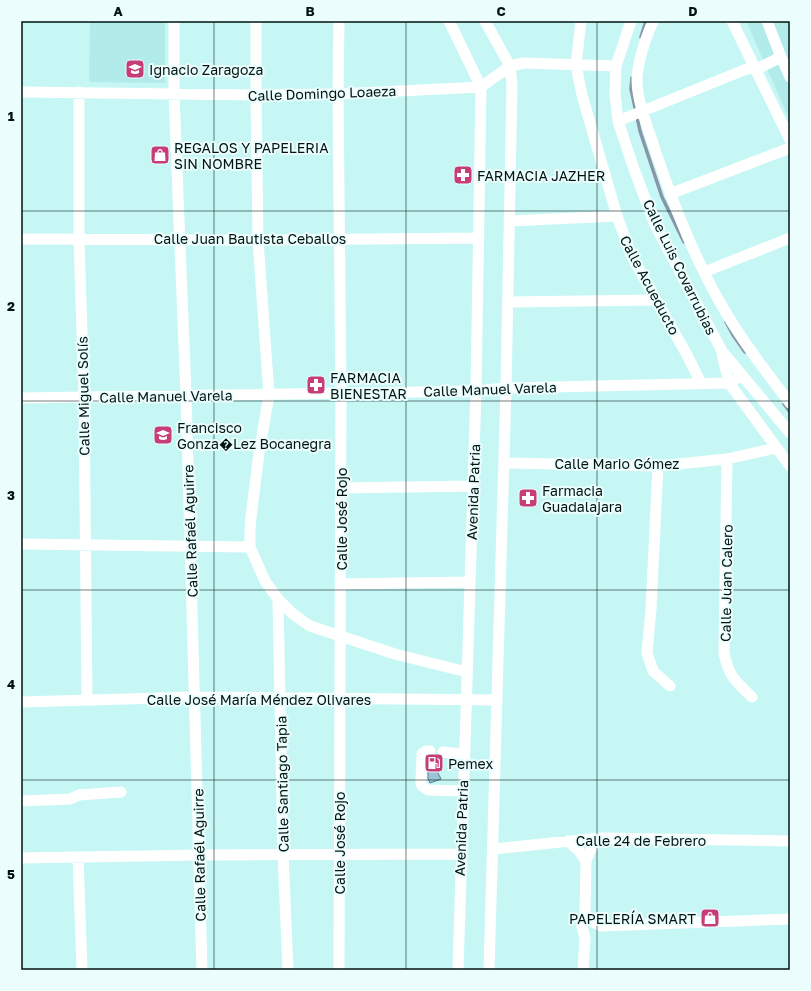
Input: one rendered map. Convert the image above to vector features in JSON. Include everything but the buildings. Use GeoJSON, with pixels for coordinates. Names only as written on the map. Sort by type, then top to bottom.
{"type":"FeatureCollection","features":[{"type":"Feature","properties":{"kind":"street","name":"Calle Rafaél Aguirre"},"geometry":{"type":"LineString","coordinates":[[174,21],[174,94],[186,395],[202,970]]}},
{"type":"Feature","properties":{"kind":"street"},"geometry":{"type":"LineString","coordinates":[[256,21],[258,240],[269,395],[259,453],[251,517],[250,548],[265,581],[278,599],[293,614],[310,626],[395,654],[467,672]]}},
{"type":"Feature","properties":{"kind":"street","name":"Calle José Rojo"},"geometry":{"type":"LineString","coordinates":[[338,970],[340,854],[339,699],[341,488],[338,94],[339,21]]}},
{"type":"Feature","properties":{"kind":"street","name":"Avenida Patria"},"geometry":{"type":"LineString","coordinates":[[448,21],[481,86],[476,391],[460,854],[458,970]]}},
{"type":"Feature","properties":{"kind":"street"},"geometry":{"type":"LineString","coordinates":[[485,21],[510,66],[512,85],[506,388],[489,970]]}},
{"type":"Feature","properties":{"kind":"street","name":"Calle Acueducto"},"geometry":{"type":"LineString","coordinates":[[581,21],[576,65],[581,89],[617,216],[632,256],[688,355],[701,383]]}},
{"type":"Feature","properties":{"kind":"street","name":"Calle Luis Covarrubias"},"geometry":{"type":"LineString","coordinates":[[631,21],[616,66],[615,94],[632,116],[634,169],[655,225],[722,351],[790,434]]}},
{"type":"Feature","properties":{"kind":"street"},"geometry":{"type":"LineString","coordinates":[[653,21],[642,52],[638,73],[638,87],[632,116],[670,194],[704,272],[731,321],[790,403]]}},
{"type":"Feature","properties":{"kind":"street"},"geometry":{"type":"LineString","coordinates":[[732,21],[790,140]]}},
{"type":"Feature","properties":{"kind":"street"},"geometry":{"type":"LineString","coordinates":[[767,21],[790,77]]}},
{"type":"Feature","properties":{"kind":"street"},"geometry":{"type":"LineString","coordinates":[[632,116],[781,57]]}},
{"type":"Feature","properties":{"kind":"street"},"geometry":{"type":"LineString","coordinates":[[481,86],[510,66],[524,63],[616,66]]}},
{"type":"Feature","properties":{"kind":"street","name":"Calle Domingo Loaeza"},"geometry":{"type":"LineString","coordinates":[[21,92],[256,95],[338,94],[481,86]]}},
{"type":"Feature","properties":{"kind":"street","name":"Calle Miguel Solís"},"geometry":{"type":"LineString","coordinates":[[78,92],[79,239],[84,397],[87,700]]}},
{"type":"Feature","properties":{"kind":"street"},"geometry":{"type":"LineString","coordinates":[[670,194],[790,148]]}},
{"type":"Feature","properties":{"kind":"street"},"geometry":{"type":"LineString","coordinates":[[509,221],[617,216]]}},
{"type":"Feature","properties":{"kind":"street","name":"Calle Juan Bautista Ceballos"},"geometry":{"type":"LineString","coordinates":[[21,239],[258,240],[339,238],[479,238]]}},
{"type":"Feature","properties":{"kind":"street"},"geometry":{"type":"LineString","coordinates":[[704,272],[790,238]]}},
{"type":"Feature","properties":{"kind":"street"},"geometry":{"type":"LineString","coordinates":[[508,302],[656,300]]}},
{"type":"Feature","properties":{"kind":"street","name":"Calle Luis Covarrubias"},"geometry":{"type":"LineString","coordinates":[[722,351],[729,383],[790,466]]}},
{"type":"Feature","properties":{"kind":"street","name":"Calle Manuel Varela"},"geometry":{"type":"LineString","coordinates":[[21,398],[476,391],[506,388],[729,383],[742,376]]}},
{"type":"Feature","properties":{"kind":"street","name":"Calle Mario Gómez"},"geometry":{"type":"LineString","coordinates":[[504,462],[658,466],[728,459],[776,448]]}},
{"type":"Feature","properties":{"kind":"street","name":"Calle Juan Calero"},"geometry":{"type":"LineString","coordinates":[[728,459],[724,654],[727,667],[734,680],[752,697]]}},
{"type":"Feature","properties":{"kind":"street"},"geometry":{"type":"LineString","coordinates":[[658,466],[651,609],[647,653],[653,671],[670,686]]}},
{"type":"Feature","properties":{"kind":"street"},"geometry":{"type":"LineString","coordinates":[[341,488],[473,486]]}},
{"type":"Feature","properties":{"kind":"street"},"geometry":{"type":"LineString","coordinates":[[21,544],[250,548]]}},
{"type":"Feature","properties":{"kind":"street"},"geometry":{"type":"LineString","coordinates":[[340,584],[470,582]]}},
{"type":"Feature","properties":{"kind":"street","name":"Calle Santiago Tapia"},"geometry":{"type":"LineString","coordinates":[[278,599],[283,854],[288,970]]}},
{"type":"Feature","properties":{"kind":"street","name":"Calle José María Méndez Olivares"},"geometry":{"type":"LineString","coordinates":[[21,702],[195,697],[497,700]]}},
{"type":"Feature","properties":{"kind":"street"},"geometry":{"type":"LineString","coordinates":[[430,751],[426,751],[422,754],[422,786],[428,790],[463,791]]}},
{"type":"Feature","properties":{"kind":"street"},"geometry":{"type":"LineString","coordinates":[[443,752],[464,754]]}},
{"type":"Feature","properties":{"kind":"street"},"geometry":{"type":"LineString","coordinates":[[21,801],[70,799],[78,795],[121,792]]}},
{"type":"Feature","properties":{"kind":"street"},"geometry":{"type":"LineString","coordinates":[[583,970],[585,938],[582,927],[585,914],[586,861],[591,849],[600,838]]}},
{"type":"Feature","properties":{"kind":"street","name":"Calle 24 de Febrero"},"geometry":{"type":"LineString","coordinates":[[493,849],[600,838],[790,841]]}},
{"type":"Feature","properties":{"kind":"street"},"geometry":{"type":"LineString","coordinates":[[568,841],[579,851],[586,861]]}},
{"type":"Feature","properties":{"kind":"street"},"geometry":{"type":"LineString","coordinates":[[21,858],[283,854],[460,854]]}},
{"type":"Feature","properties":{"kind":"street"},"geometry":{"type":"LineString","coordinates":[[78,857],[82,970]]}},
{"type":"Feature","properties":{"kind":"street"},"geometry":{"type":"LineString","coordinates":[[585,914],[591,921],[601,926],[790,919]]}},
{"type":"Feature","properties":{"kind":"street"},"geometry":{"type":"LineString","coordinates":[[585,938],[601,926]]}},
{"type":"Feature","properties":{"kind":"shaded area"},"geometry":{"type":"Polygon","coordinates":[[[90,21],[165,21],[165,83],[89,82],[90,21]]]}},
{"type":"Feature","properties":{"kind":"shaded area"},"geometry":{"type":"Polygon","coordinates":[[[746,21],[790,21],[790,121],[746,21]]]}},
{"type":"Feature","properties":{"kind":"waterway"},"geometry":{"type":"LineString","coordinates":[[641,37],[646,21]]}},
{"type":"Feature","properties":{"kind":"waterway"},"geometry":{"type":"LineString","coordinates":[[632,78],[631,89],[640,131],[662,197],[684,242]]}},
{"type":"Feature","properties":{"kind":"waterway"},"geometry":{"type":"LineString","coordinates":[[726,322],[745,352]]}},
{"type":"Feature","properties":{"kind":"waterway"},"geometry":{"type":"LineString","coordinates":[[784,404],[790,412]]}},
{"type":"Feature","properties":{"kind":"place","name":"Ignacio Zaragoza"},"geometry":{"type":"Point","coordinates":[135,69]}},
{"type":"Feature","properties":{"kind":"place","name":"REGALOS Y PAPELERIA SIN NOMBRE"},"geometry":{"type":"Point","coordinates":[160,155]}},
{"type":"Feature","properties":{"kind":"place","name":"FARMACIA JAZHER"},"geometry":{"type":"Point","coordinates":[463,175]}},
{"type":"Feature","properties":{"kind":"place","name":"FARMACIA BIENESTAR"},"geometry":{"type":"Point","coordinates":[316,385]}},
{"type":"Feature","properties":{"kind":"place","name":"Francisco Gonza�Lez Bocanegra"},"geometry":{"type":"Point","coordinates":[163,435]}},
{"type":"Feature","properties":{"kind":"place","name":"Farmacia Guadalajara"},"geometry":{"type":"Point","coordinates":[528,498]}},
{"type":"Feature","properties":{"kind":"place","name":"Pemex"},"geometry":{"type":"Point","coordinates":[434,763]}},
{"type":"Feature","properties":{"kind":"place","name":"PAPELERÍA SMART"},"geometry":{"type":"Point","coordinates":[710,918]}}]}
